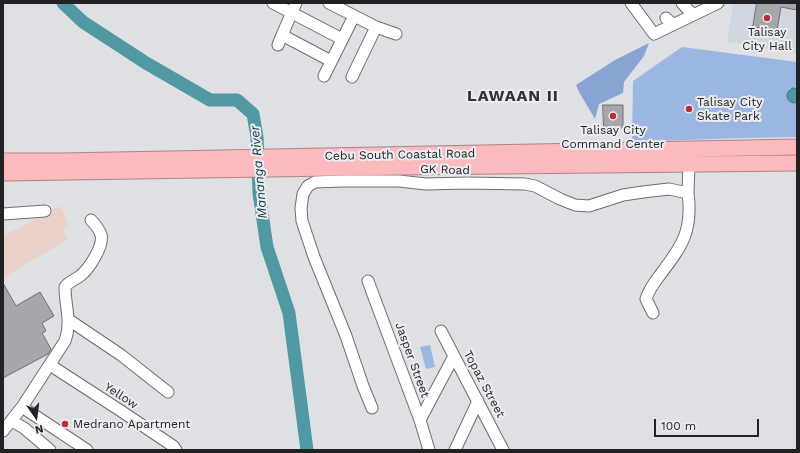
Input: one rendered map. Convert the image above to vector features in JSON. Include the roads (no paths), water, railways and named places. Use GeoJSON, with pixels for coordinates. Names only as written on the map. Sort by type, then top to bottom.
{"type":"FeatureCollection","features":[{"type":"Feature","properties":{"kind":"highway","name":"Cebu South Coastal Road"},"geometry":{"type":"LineString","coordinates":[[400,161],[629,149],[797,147]]}},
{"type":"Feature","properties":{"kind":"highway","name":"Cebu South Coastal Road"},"geometry":{"type":"LineString","coordinates":[[3,161],[63,167]]}},
{"type":"Feature","properties":{"kind":"highway","name":"Cebu South Coastal Road"},"geometry":{"type":"LineString","coordinates":[[3,173],[63,167],[400,161],[689,165],[797,164]]}},
{"type":"Feature","properties":{"kind":"street"},"geometry":{"type":"LineString","coordinates":[[274,3],[294,8],[342,39]]}},
{"type":"Feature","properties":{"kind":"street"},"geometry":{"type":"LineString","coordinates":[[328,3],[396,34]]}},
{"type":"Feature","properties":{"kind":"street"},"geometry":{"type":"LineString","coordinates":[[630,3],[654,34],[670,21],[693,16],[718,3]]}},
{"type":"Feature","properties":{"kind":"street"},"geometry":{"type":"LineString","coordinates":[[682,3],[693,16]]}},
{"type":"Feature","properties":{"kind":"street"},"geometry":{"type":"LineString","coordinates":[[294,8],[280,40],[331,61]]}},
{"type":"Feature","properties":{"kind":"street"},"geometry":{"type":"LineString","coordinates":[[324,76],[354,16]]}},
{"type":"Feature","properties":{"kind":"street"},"geometry":{"type":"LineString","coordinates":[[352,76],[376,26]]}},
{"type":"Feature","properties":{"kind":"street"},"geometry":{"type":"LineString","coordinates":[[653,313],[646,300],[647,296],[653,283],[677,253],[687,232],[690,209],[688,193],[689,165]]}},
{"type":"Feature","properties":{"kind":"street","name":"GK Road"},"geometry":{"type":"LineString","coordinates":[[372,408],[362,386],[346,336],[314,257],[302,221],[301,208],[303,194],[308,186],[316,182],[342,181],[399,181],[426,184],[525,184],[535,186],[575,205],[588,206],[623,195],[643,192],[670,189],[688,193]]}},
{"type":"Feature","properties":{"kind":"street"},"geometry":{"type":"LineString","coordinates":[[3,214],[45,211]]}},
{"type":"Feature","properties":{"kind":"street"},"geometry":{"type":"LineString","coordinates":[[3,431],[22,407],[68,335],[69,320],[67,284],[81,275],[96,256],[102,237],[99,230],[91,220]]}},
{"type":"Feature","properties":{"kind":"street","name":"Jasper Street"},"geometry":{"type":"LineString","coordinates":[[368,280],[420,420],[429,450]]}},
{"type":"Feature","properties":{"kind":"street"},"geometry":{"type":"LineString","coordinates":[[69,320],[121,355],[168,392]]}},
{"type":"Feature","properties":{"kind":"street","name":"Topaz Street"},"geometry":{"type":"LineString","coordinates":[[441,331],[503,450]]}},
{"type":"Feature","properties":{"kind":"street"},"geometry":{"type":"LineString","coordinates":[[420,420],[454,356]]}},
{"type":"Feature","properties":{"kind":"street","name":"Yellow"},"geometry":{"type":"LineString","coordinates":[[50,365],[173,446],[176,450]]}},
{"type":"Feature","properties":{"kind":"street"},"geometry":{"type":"LineString","coordinates":[[455,450],[478,401]]}},
{"type":"Feature","properties":{"kind":"street"},"geometry":{"type":"LineString","coordinates":[[22,407],[87,450]]}},
{"type":"Feature","properties":{"kind":"street"},"geometry":{"type":"LineString","coordinates":[[12,421],[24,428],[50,450]]}},
{"type":"Feature","properties":{"kind":"waterway","name":"Mananga River"},"geometry":{"type":"LineString","coordinates":[[63,3],[83,22],[146,63],[210,100],[237,100],[253,114],[257,137],[259,193],[267,247],[289,313],[307,450]]}},
{"type":"Feature","properties":{"kind":"place","name":"Talisay City Hall"},"geometry":{"type":"Point","coordinates":[767,18]}},
{"type":"Feature","properties":{"kind":"place","name":"Talisay City Skate Park"},"geometry":{"type":"Point","coordinates":[689,109]}},
{"type":"Feature","properties":{"kind":"place","name":"Talisay City Command Center"},"geometry":{"type":"Point","coordinates":[613,116]}},
{"type":"Feature","properties":{"kind":"place","name":"Medrano Apartment"},"geometry":{"type":"Point","coordinates":[65,424]}},
{"type":"Feature","properties":{"kind":"district","name":"LAWAAN II"},"geometry":{"type":"Point","coordinates":[513,96]}}]}
